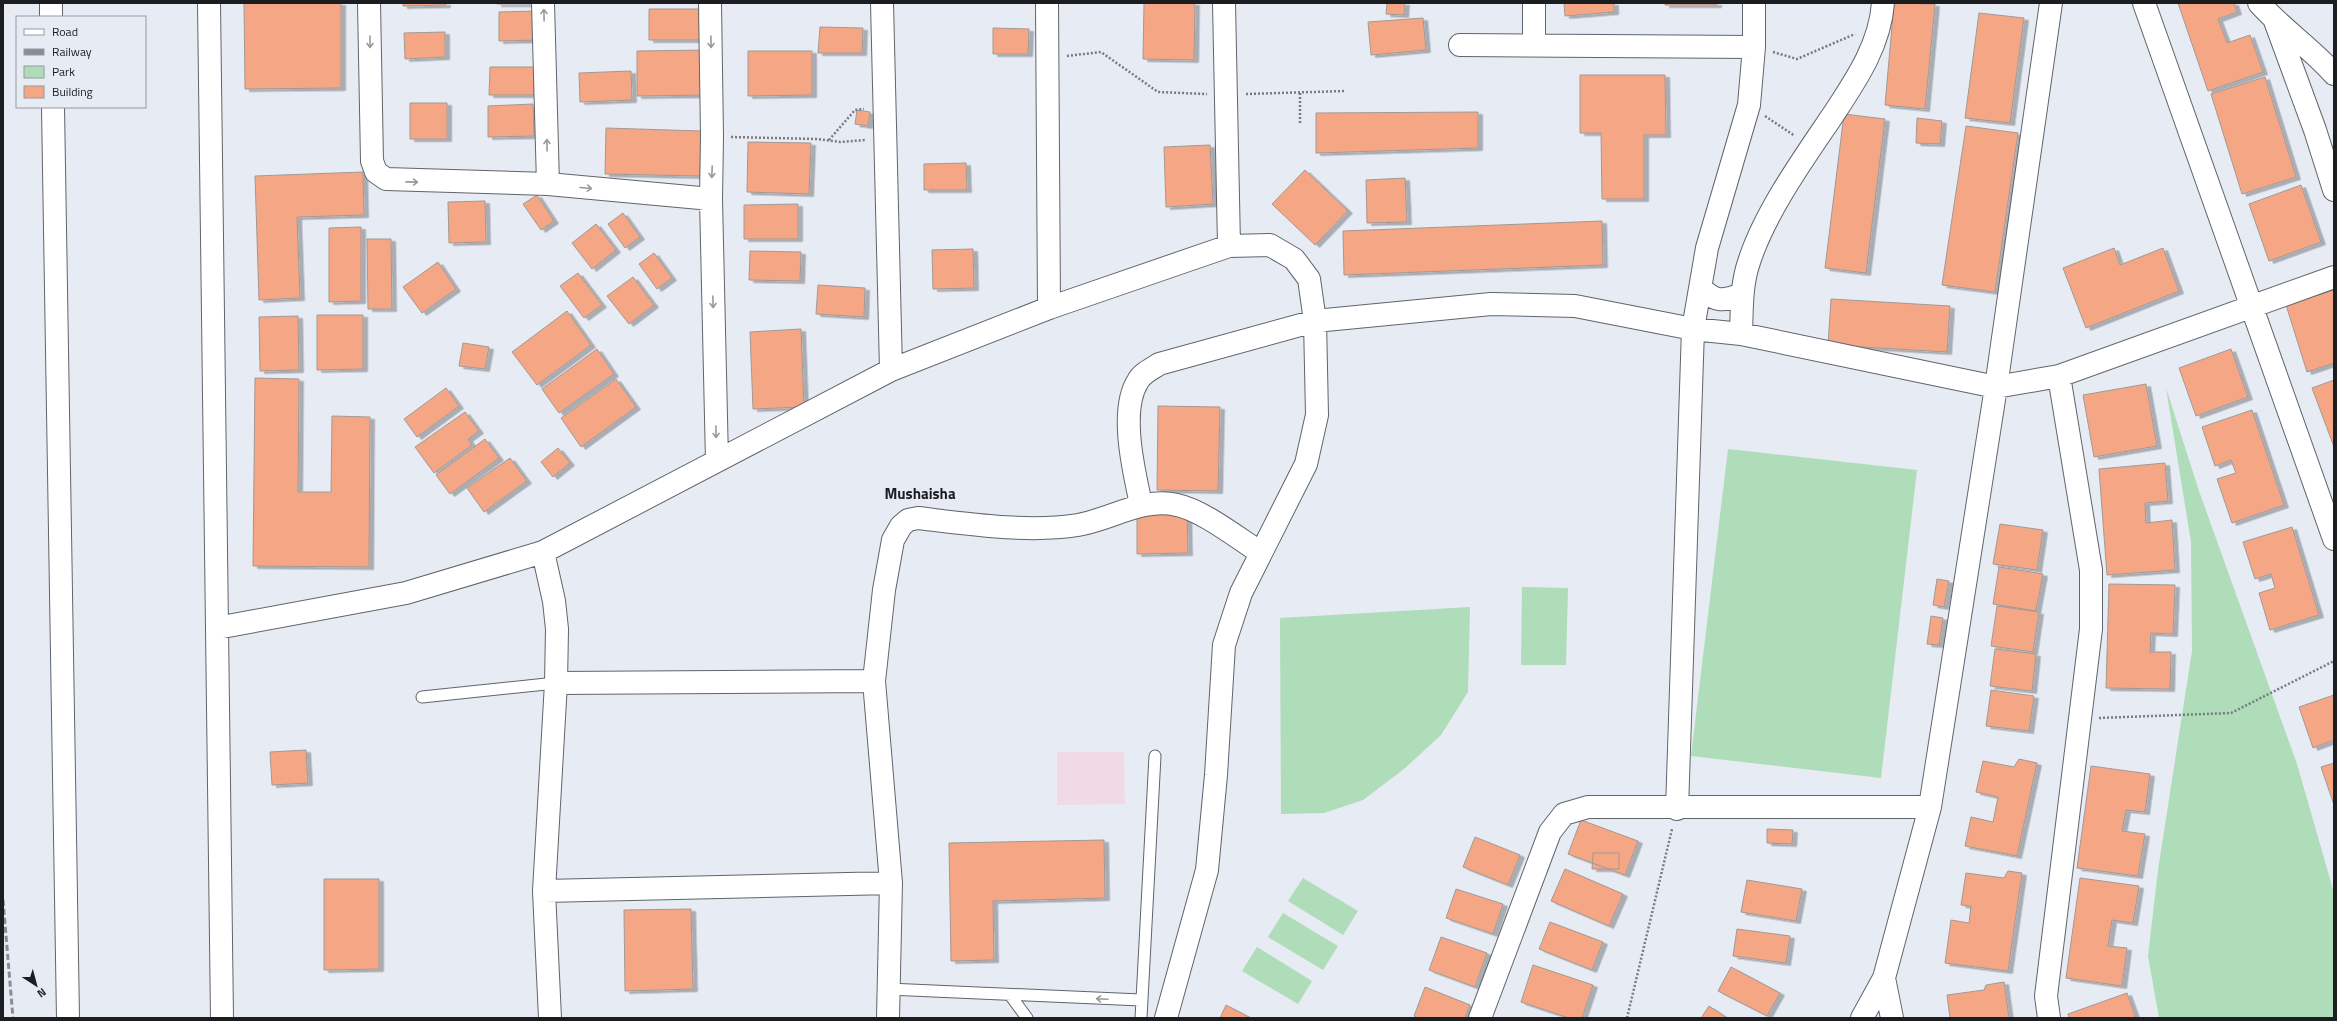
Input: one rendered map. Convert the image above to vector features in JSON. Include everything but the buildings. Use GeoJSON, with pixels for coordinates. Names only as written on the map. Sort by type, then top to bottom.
{"type":"FeatureCollection","features":[{"type":"Feature","properties":{"kind":"street"},"geometry":{"type":"LineString","coordinates":[[51,3],[51,16]]}},
{"type":"Feature","properties":{"kind":"street"},"geometry":{"type":"LineString","coordinates":[[209,3],[222,1018]]}},
{"type":"Feature","properties":{"kind":"street"},"geometry":{"type":"LineString","coordinates":[[369,3],[370,139],[372,161],[376,172],[386,179],[399,181],[548,184],[711,199]]}},
{"type":"Feature","properties":{"kind":"street"},"geometry":{"type":"LineString","coordinates":[[544,3],[548,184]]}},
{"type":"Feature","properties":{"kind":"street"},"geometry":{"type":"LineString","coordinates":[[710,3],[712,137],[711,199],[717,461]]}},
{"type":"Feature","properties":{"kind":"street"},"geometry":{"type":"LineString","coordinates":[[882,3],[891,370]]}},
{"type":"Feature","properties":{"kind":"street"},"geometry":{"type":"LineString","coordinates":[[1047,3],[1049,308]]}},
{"type":"Feature","properties":{"kind":"street"},"geometry":{"type":"LineString","coordinates":[[1224,3],[1229,246]]}},
{"type":"Feature","properties":{"kind":"street"},"geometry":{"type":"LineString","coordinates":[[1534,3],[1534,45]]}},
{"type":"Feature","properties":{"kind":"street"},"geometry":{"type":"LineString","coordinates":[[1677,809],[1693,329],[1707,248],[1749,105],[1754,47],[1754,3]]}},
{"type":"Feature","properties":{"kind":"street"},"geometry":{"type":"LineString","coordinates":[[1862,1018],[1884,978],[1930,807],[1996,387],[2051,3]]}},
{"type":"Feature","properties":{"kind":"street"},"geometry":{"type":"LineString","coordinates":[[2144,3],[2334,539]]}},
{"type":"Feature","properties":{"kind":"street"},"geometry":{"type":"LineString","coordinates":[[2259,3],[2275,21],[2319,58],[2334,74]]}},
{"type":"Feature","properties":{"kind":"street"},"geometry":{"type":"LineString","coordinates":[[1741,334],[1742,294],[1749,262],[1769,217],[1812,147],[1863,69],[1882,13]]}},
{"type":"Feature","properties":{"kind":"street"},"geometry":{"type":"LineString","coordinates":[[2275,21],[2316,130],[2334,190]]}},
{"type":"Feature","properties":{"kind":"street"},"geometry":{"type":"LineString","coordinates":[[1460,45],[1754,47]]}},
{"type":"Feature","properties":{"kind":"street"},"geometry":{"type":"LineString","coordinates":[[53,108],[68,1018]]}},
{"type":"Feature","properties":{"kind":"street"},"geometry":{"type":"LineString","coordinates":[[217,628],[406,593],[543,552],[891,370],[1049,308],[1229,246],[1270,245],[1294,259],[1309,279],[1315,322],[1317,415],[1306,464],[1241,593],[1224,645],[1216,775],[1207,870],[1166,1018]]}},
{"type":"Feature","properties":{"kind":"street"},"geometry":{"type":"LineString","coordinates":[[1141,504],[1133,467],[1129,405],[1138,379],[1160,364],[1315,322],[1499,304],[1575,306],[1693,329],[1741,334],[1996,387],[2059,376],[2334,278]]}},
{"type":"Feature","properties":{"kind":"street"},"geometry":{"type":"LineString","coordinates":[[1701,288],[1711,298],[1725,300],[1742,294]]}},
{"type":"Feature","properties":{"kind":"street"},"geometry":{"type":"LineString","coordinates":[[2049,1018],[2046,996],[2091,629],[2091,570],[2059,376]]}},
{"type":"Feature","properties":{"kind":"street"},"geometry":{"type":"LineString","coordinates":[[888,1018],[891,883],[874,681],[884,590],[893,540],[901,526],[908,520],[918,518],[994,525],[1038,527],[1077,525],[1112,516],[1141,504],[1177,504],[1222,527],[1261,553]]}},
{"type":"Feature","properties":{"kind":"street"},"geometry":{"type":"LineString","coordinates":[[543,552],[554,601],[557,628],[556,683],[544,890],[550,1018]]}},
{"type":"Feature","properties":{"kind":"street"},"geometry":{"type":"LineString","coordinates":[[556,683],[874,681]]}},
{"type":"Feature","properties":{"kind":"street"},"geometry":{"type":"LineString","coordinates":[[1480,1018],[1550,832],[1564,814],[1588,807],[1677,809],[1930,807]]}},
{"type":"Feature","properties":{"kind":"street"},"geometry":{"type":"LineString","coordinates":[[544,890],[891,883]]}},
{"type":"Feature","properties":{"kind":"street"},"geometry":{"type":"LineString","coordinates":[[1884,978],[1892,1018]]}},
{"type":"Feature","properties":{"kind":"lane"},"geometry":{"type":"LineString","coordinates":[[422,697],[556,683]]}},
{"type":"Feature","properties":{"kind":"lane"},"geometry":{"type":"LineString","coordinates":[[1141,1018],[1155,756]]}},
{"type":"Feature","properties":{"kind":"lane"},"geometry":{"type":"LineString","coordinates":[[888,989],[1141,1000]]}},
{"type":"Feature","properties":{"kind":"lane"},"geometry":{"type":"LineString","coordinates":[[1010,994],[1027,1018]]}},
{"type":"Feature","properties":{"kind":"path"},"geometry":{"type":"LineString","coordinates":[[1754,47],[1797,59],[1882,13]]}},
{"type":"Feature","properties":{"kind":"path"},"geometry":{"type":"LineString","coordinates":[[1047,58],[1101,52],[1158,92],[1226,94],[1345,91]]}},
{"type":"Feature","properties":{"kind":"path"},"geometry":{"type":"LineString","coordinates":[[1300,92],[1300,124]]}},
{"type":"Feature","properties":{"kind":"path"},"geometry":{"type":"LineString","coordinates":[[1749,105],[1812,147]]}},
{"type":"Feature","properties":{"kind":"path"},"geometry":{"type":"LineString","coordinates":[[829,140],[857,109],[885,112]]}},
{"type":"Feature","properties":{"kind":"path"},"geometry":{"type":"LineString","coordinates":[[712,137],[860,140],[885,135]]}},
{"type":"Feature","properties":{"kind":"path"},"geometry":{"type":"LineString","coordinates":[[2080,719],[2231,713],[2334,661]]}},
{"type":"Feature","properties":{"kind":"path"},"geometry":{"type":"LineString","coordinates":[[1627,1018],[1677,809]]}},
{"type":"Feature","properties":{"kind":"shaded area"},"geometry":{"type":"Polygon","coordinates":[[[1057,752],[1124,752],[1125,804],[1057,805],[1057,752]]]}},
{"type":"Feature","properties":{"kind":"green space"},"geometry":{"type":"Polygon","coordinates":[[[2166,388],[2199,491],[2297,764],[2334,893],[2334,1018],[2159,1018],[2148,956],[2158,870],[2192,651],[2191,542],[2166,388]]]}},
{"type":"Feature","properties":{"kind":"green space"},"geometry":{"type":"Polygon","coordinates":[[[1728,449],[1917,470],[1881,778],[1691,756],[1728,449]]]}},
{"type":"Feature","properties":{"kind":"green space"},"geometry":{"type":"Polygon","coordinates":[[[1522,587],[1568,588],[1566,665],[1521,665],[1522,587]]]}},
{"type":"Feature","properties":{"kind":"green space"},"geometry":{"type":"Polygon","coordinates":[[[1470,607],[1468,692],[1441,735],[1404,769],[1363,800],[1324,813],[1281,814],[1280,618],[1470,607]]]}},
{"type":"Feature","properties":{"kind":"green space"},"geometry":{"type":"Polygon","coordinates":[[[1303,878],[1358,911],[1343,935],[1288,901],[1303,878]]]}},
{"type":"Feature","properties":{"kind":"green space"},"geometry":{"type":"Polygon","coordinates":[[[1283,913],[1338,946],[1323,970],[1268,937],[1283,913]]]}},
{"type":"Feature","properties":{"kind":"green space"},"geometry":{"type":"Polygon","coordinates":[[[1257,947],[1312,981],[1298,1004],[1242,971],[1257,947]]]}},
{"type":"Feature","properties":{"kind":"railway"},"geometry":{"type":"LineString","coordinates":[[3,900],[13,1018]]}},
{"type":"Feature","properties":{"kind":"district","name":"Mushaisha"},"geometry":{"type":"Point","coordinates":[920,494]}}]}
